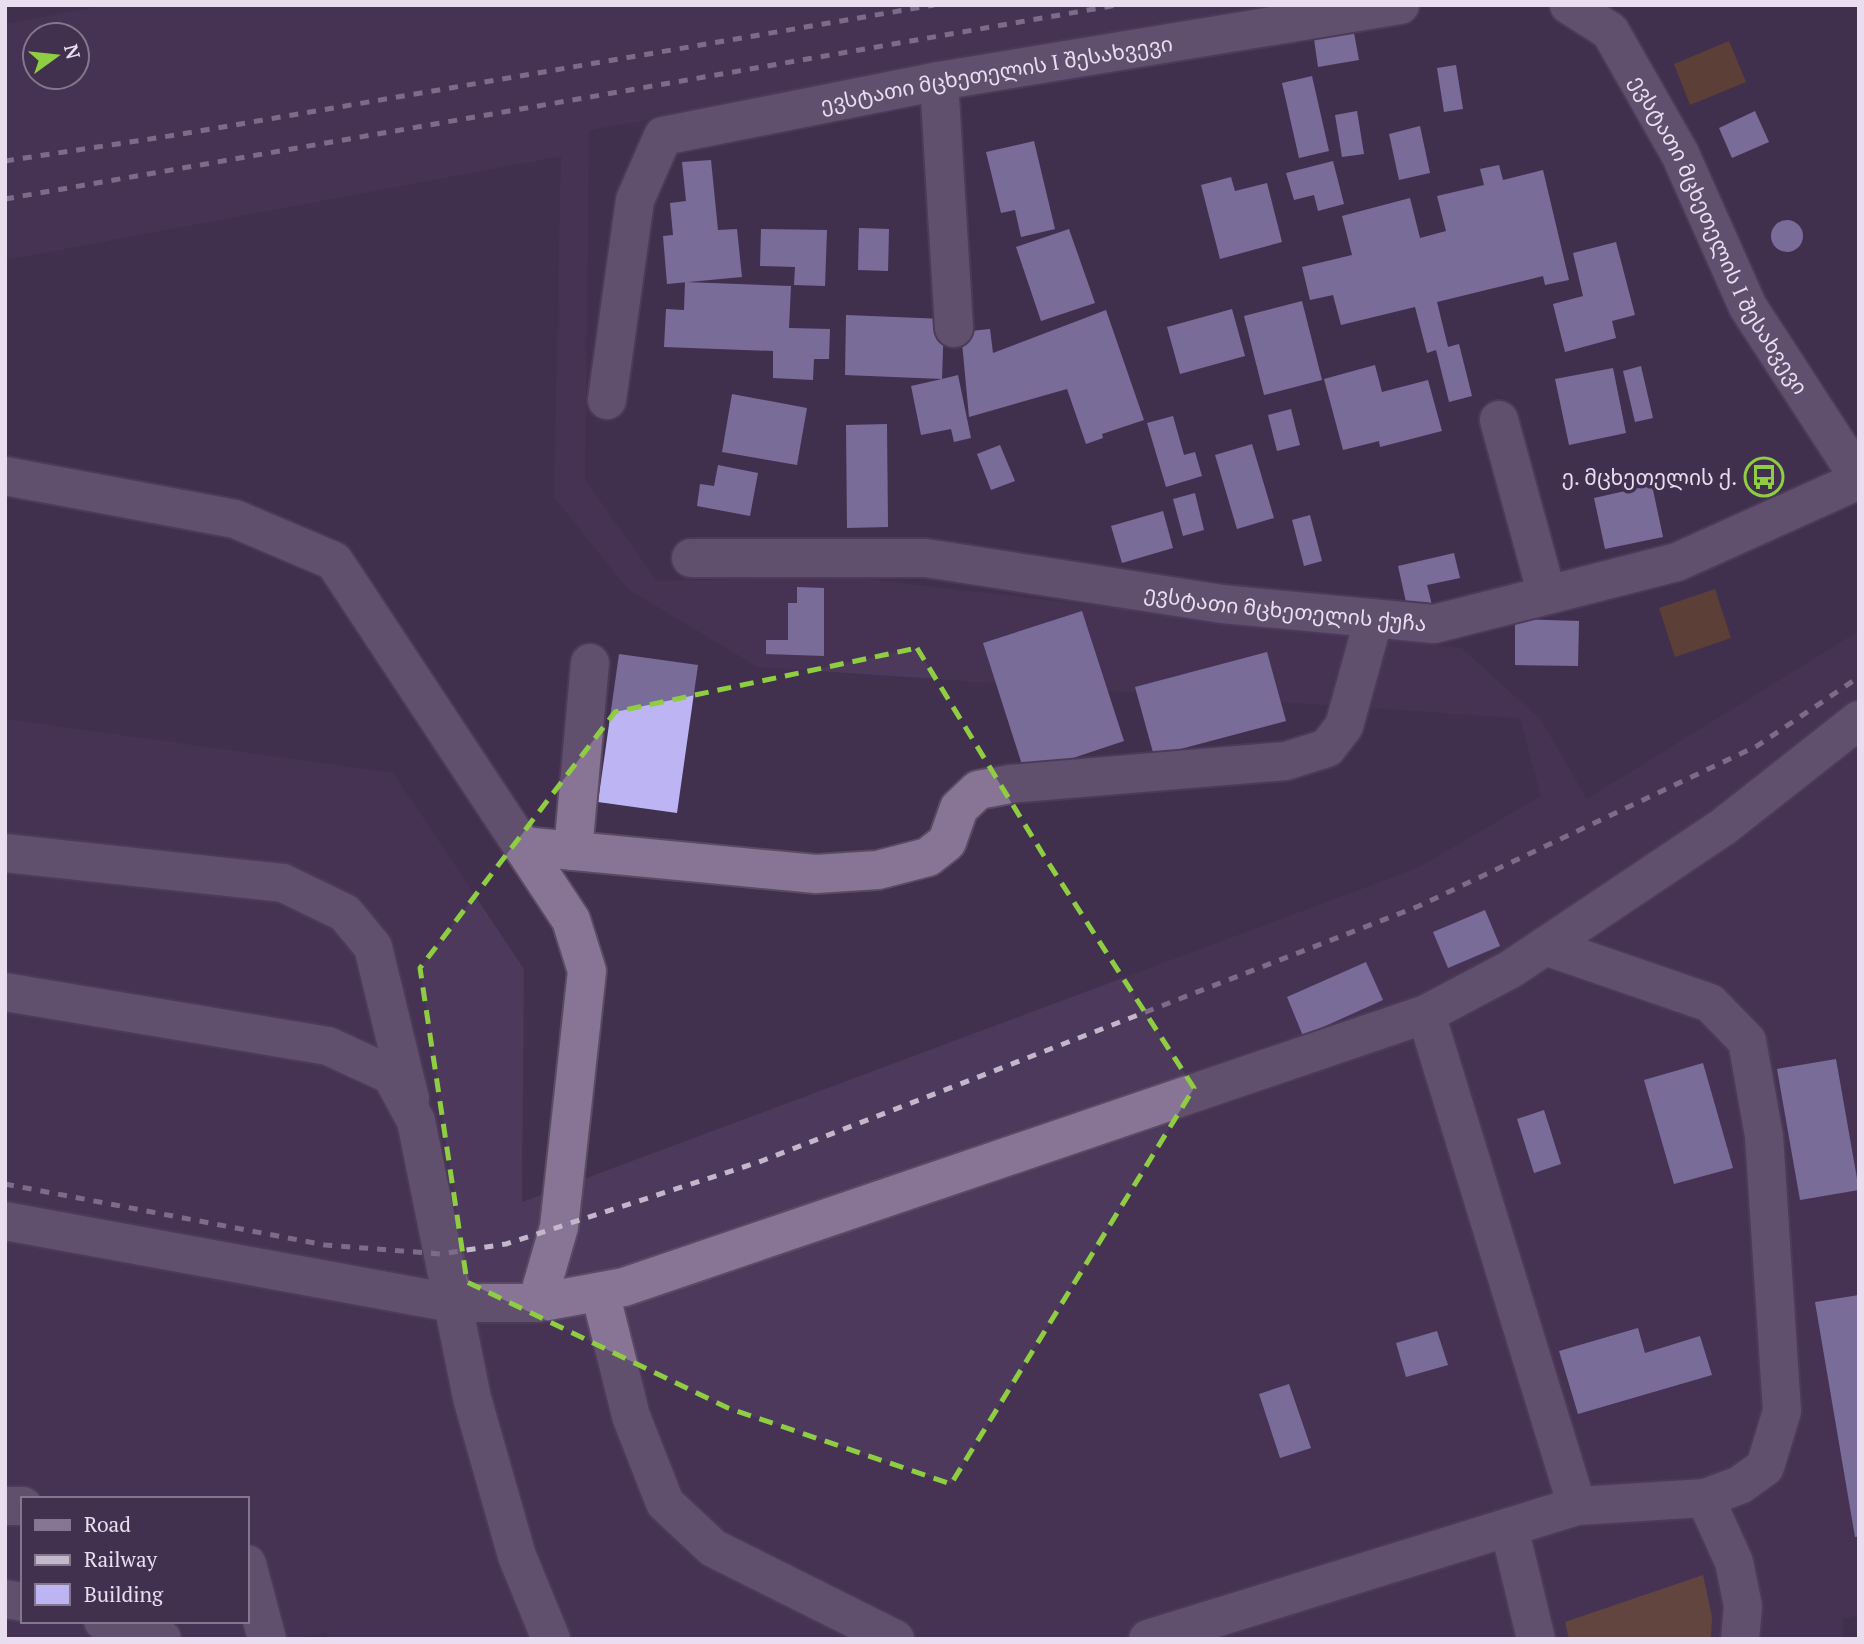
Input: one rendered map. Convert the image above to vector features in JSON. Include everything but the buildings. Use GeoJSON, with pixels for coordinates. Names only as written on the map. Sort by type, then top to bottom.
{"type":"FeatureCollection","features":[{"type":"Feature","properties":{"kind":"street","name":"ევსტათი მცხეთელის I შესახვევი"},"geometry":{"type":"LineString","coordinates":[[607,400],[635,200],[663,136],[939,81],[1401,5]]}},
{"type":"Feature","properties":{"kind":"street","name":"ევსტათი მცხეთელის I შესახვევი"},"geometry":{"type":"LineString","coordinates":[[1569,5],[1611,31],[1680,154],[1748,307],[1859,479]]}},
{"type":"Feature","properties":{"kind":"street"},"geometry":{"type":"LineString","coordinates":[[939,81],[954,328]]}},
{"type":"Feature","properties":{"kind":"street"},"geometry":{"type":"LineString","coordinates":[[1499,420],[1547,595]]}},
{"type":"Feature","properties":{"kind":"street"},"geometry":{"type":"LineString","coordinates":[[5,476],[235,519],[334,561],[571,920],[587,971],[559,1227],[537,1303]]}},
{"type":"Feature","properties":{"kind":"street","name":"ევსტათი მცხეთელის ქუჩა"},"geometry":{"type":"LineString","coordinates":[[691,558],[926,558],[1222,604],[1434,624],[1677,562],[1859,479]]}},
{"type":"Feature","properties":{"kind":"street"},"geometry":{"type":"LineString","coordinates":[[522,846],[816,874],[878,870],[928,857],[947,842],[959,808],[978,790],[1010,784],[1286,761],[1327,748],[1344,726],[1374,618]]}},
{"type":"Feature","properties":{"kind":"street"},"geometry":{"type":"LineString","coordinates":[[573,851],[590,663]]}},
{"type":"Feature","properties":{"kind":"street"},"geometry":{"type":"LineString","coordinates":[[5,1221],[452,1303],[537,1303],[624,1287],[1426,1014],[1511,969],[1723,827],[1859,720]]}},
{"type":"Feature","properties":{"kind":"street"},"geometry":{"type":"LineString","coordinates":[[5,853],[283,883],[345,913],[373,947],[416,1121],[472,1398],[517,1556],[551,1639]]}},
{"type":"Feature","properties":{"kind":"street"},"geometry":{"type":"LineString","coordinates":[[1148,1639],[1577,1506],[1705,1498],[1740,1485],[1765,1467],[1782,1411],[1764,1136],[1747,1041],[1710,1003],[1545,946]]}},
{"type":"Feature","properties":{"kind":"street"},"geometry":{"type":"LineString","coordinates":[[5,992],[328,1046],[391,1076],[416,1121]]}},
{"type":"Feature","properties":{"kind":"street"},"geometry":{"type":"LineString","coordinates":[[1426,1014],[1577,1506]]}},
{"type":"Feature","properties":{"kind":"street"},"geometry":{"type":"LineString","coordinates":[[600,1292],[631,1416],[665,1503],[713,1548],[895,1639]]}},
{"type":"Feature","properties":{"kind":"street"},"geometry":{"type":"LineString","coordinates":[[1705,1498],[1734,1562],[1743,1606],[1740,1639]]}},
{"type":"Feature","properties":{"kind":"street"},"geometry":{"type":"LineString","coordinates":[[1509,1527],[1536,1639]]}},
{"type":"Feature","properties":{"kind":"street"},"geometry":{"type":"LineString","coordinates":[[248,1568],[257,1608],[268,1639]]}},
{"type":"Feature","properties":{"kind":"street"},"geometry":{"type":"LineString","coordinates":[[110,1623],[162,1639]]}},
{"type":"Feature","properties":{"kind":"highlighted area"},"geometry":{"type":"Polygon","coordinates":[[[917,648],[1044,856],[1194,1088],[951,1484],[728,1408],[467,1282],[420,968],[615,712],[917,648]]]}},
{"type":"Feature","properties":{"kind":"shaded area"},"geometry":{"type":"Polygon","coordinates":[[[109,5],[1308,5],[589,130],[585,480],[657,581],[848,577],[1461,648],[1540,719],[1587,799],[1859,631],[1859,1615],[1843,1619],[1843,1639],[1711,1639],[1712,1617],[1566,1623],[1569,1639],[330,1639],[325,1633],[298,1639],[5,1639],[5,719],[393,773],[524,969],[522,1202],[1418,868],[1541,796],[1520,718],[758,667],[628,589],[554,497],[561,156],[5,260],[5,24],[21,21],[21,91],[91,91],[91,21],[21,21],[109,5]]]}},
{"type":"Feature","properties":{"kind":"shaded area"},"geometry":{"type":"Polygon","coordinates":[[[1729,41],[1746,82],[1690,105],[1674,64],[1729,41]]]}},
{"type":"Feature","properties":{"kind":"shaded area"},"geometry":{"type":"Polygon","coordinates":[[[1715,589],[1731,638],[1675,657],[1659,608],[1715,589]]]}},
{"type":"Feature","properties":{"kind":"shaded area"},"geometry":{"type":"Polygon","coordinates":[[[1703,1575],[1712,1617],[1711,1639],[1569,1639],[1565,1622],[1703,1575]]]}},
{"type":"Feature","properties":{"kind":"railway"},"geometry":{"type":"LineString","coordinates":[[5,161],[176,135],[934,5]]}},
{"type":"Feature","properties":{"kind":"railway"},"geometry":{"type":"LineString","coordinates":[[5,199],[1117,5]]}},
{"type":"Feature","properties":{"kind":"railway"},"geometry":{"type":"LineString","coordinates":[[5,1184],[325,1245],[441,1254],[506,1244],[759,1162],[1419,906],[1757,746],[1859,677]]}},
{"type":"Feature","properties":{"kind":"place","name":"ე. მცხეთელის ქ."},"geometry":{"type":"Point","coordinates":[1764,477]}}]}
